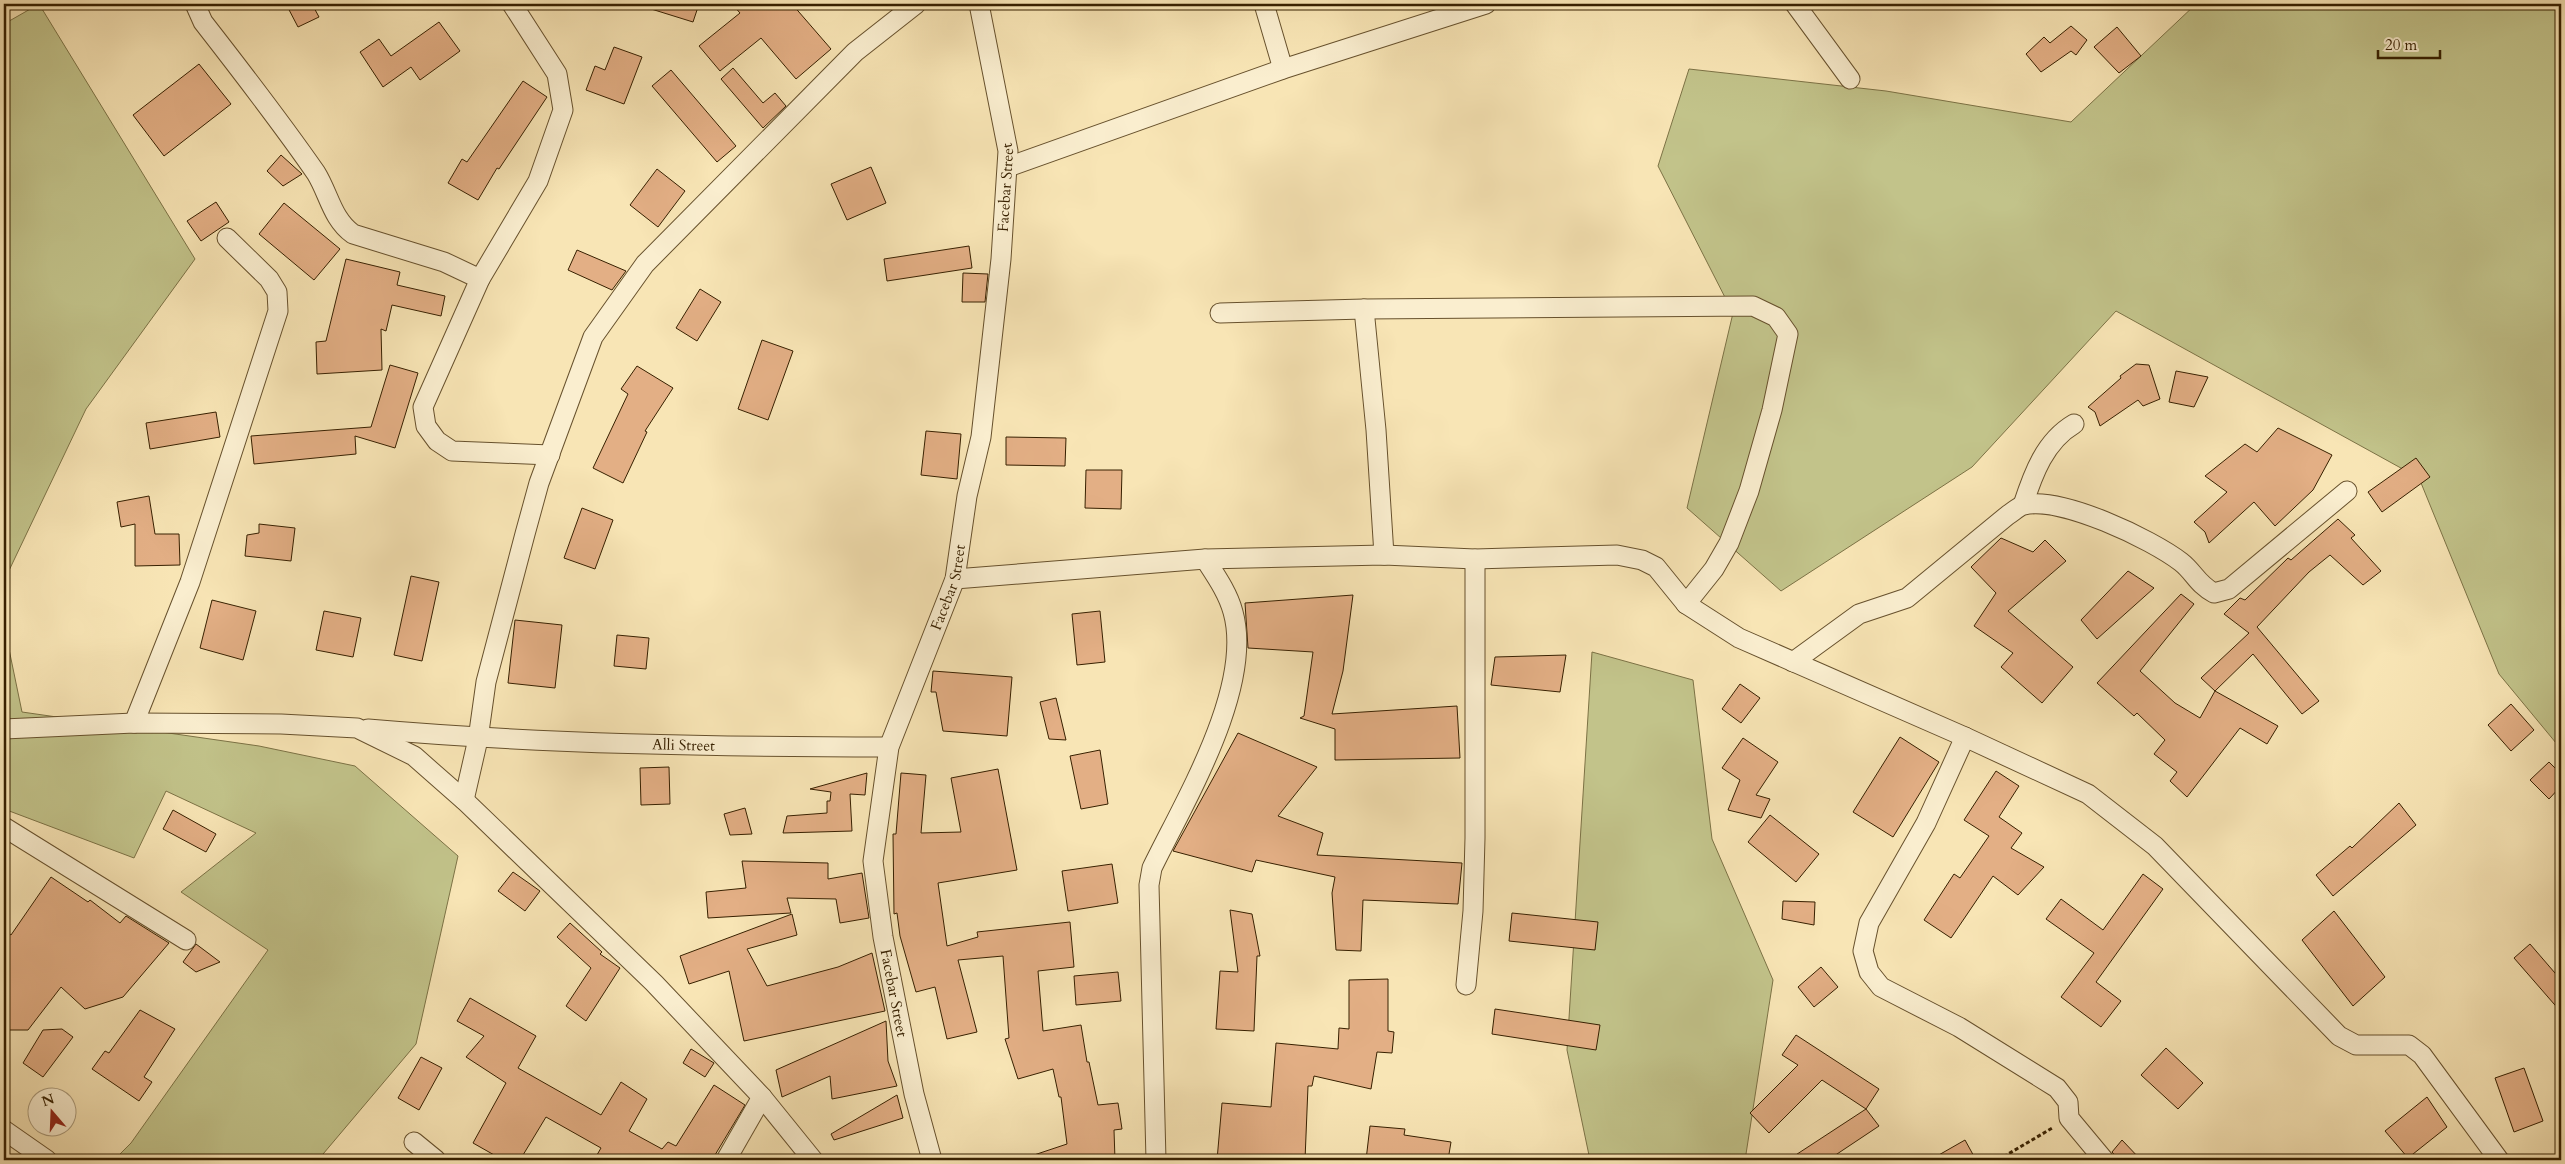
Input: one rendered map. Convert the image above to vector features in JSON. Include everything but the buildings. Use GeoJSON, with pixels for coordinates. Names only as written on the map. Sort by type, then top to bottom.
{"type":"FeatureCollection","features":[{"type":"Feature","properties":{"kind":"street"},"geometry":{"type":"LineString","coordinates":[[195,4],[204,22],[322,182],[334,213],[345,228],[354,234],[444,262],[480,279]]}},
{"type":"Feature","properties":{"kind":"street"},"geometry":{"type":"LineString","coordinates":[[512,4],[557,74],[563,110],[538,181],[480,279],[424,407],[426,426],[437,440],[452,451],[550,454]]}},
{"type":"Feature","properties":{"kind":"street"},"geometry":{"type":"LineString","coordinates":[[464,800],[478,739],[486,682],[525,534],[550,454],[593,337],[644,264],[855,52],[916,4]]}},
{"type":"Feature","properties":{"kind":"street","name":"Facebar Street"},"geometry":{"type":"LineString","coordinates":[[932,1160],[914,1094],[883,937],[873,861],[889,747],[955,579],[967,496],[981,437],[1001,259],[1008,151],[979,4]]}},
{"type":"Feature","properties":{"kind":"street"},"geometry":{"type":"LineString","coordinates":[[1264,4],[1283,69]]}},
{"type":"Feature","properties":{"kind":"street"},"geometry":{"type":"LineString","coordinates":[[1008,167],[1283,69],[1486,4]]}},
{"type":"Feature","properties":{"kind":"street"},"geometry":{"type":"LineString","coordinates":[[1795,4],[1850,79]]}},
{"type":"Feature","properties":{"kind":"street"},"geometry":{"type":"LineString","coordinates":[[134,723],[190,582],[278,311],[277,292],[269,278],[227,238]]}},
{"type":"Feature","properties":{"kind":"street"},"geometry":{"type":"LineString","coordinates":[[1220,313],[1364,309],[1753,306],[1776,317],[1788,334],[1772,410],[1749,491],[1729,543],[1714,569],[1686,604]]}},
{"type":"Feature","properties":{"kind":"street"},"geometry":{"type":"LineString","coordinates":[[1364,309],[1376,430],[1384,555]]}},
{"type":"Feature","properties":{"kind":"street"},"geometry":{"type":"LineString","coordinates":[[2023,505],[2029,485],[2050,444],[2059,432],[2074,424]]}},
{"type":"Feature","properties":{"kind":"street"},"geometry":{"type":"LineString","coordinates":[[1793,662],[1859,614],[1907,598],[2008,515],[2023,505],[2044,504],[2114,525],[2157,546],[2182,563],[2202,587],[2214,593],[2229,589],[2347,491]]}},
{"type":"Feature","properties":{"kind":"street"},"geometry":{"type":"LineString","coordinates":[[955,579],[1205,559],[1384,555],[1475,558],[1616,555],[1642,560],[1656,567],[1686,604],[1739,638],[1965,737],[2088,794],[2155,846],[2338,1036],[2356,1045],[2409,1045],[2422,1055],[2499,1160]]}},
{"type":"Feature","properties":{"kind":"street"},"geometry":{"type":"LineString","coordinates":[[1466,985],[1473,911],[1475,838],[1475,558]]}},
{"type":"Feature","properties":{"kind":"street"},"geometry":{"type":"LineString","coordinates":[[1156,1160],[1149,885],[1152,868],[1203,766],[1233,687],[1237,630],[1234,613],[1228,595],[1205,559]]}},
{"type":"Feature","properties":{"kind":"street","name":"Alli Street"},"geometry":{"type":"LineString","coordinates":[[4,729],[134,723],[281,724],[357,728],[478,739],[676,746],[889,747]]}},
{"type":"Feature","properties":{"kind":"street"},"geometry":{"type":"LineString","coordinates":[[357,728],[414,756],[464,800],[654,983],[762,1097],[813,1160]]}},
{"type":"Feature","properties":{"kind":"street"},"geometry":{"type":"LineString","coordinates":[[1965,737],[1926,823],[1869,923],[1862,951],[1869,972],[1881,987],[1960,1027],[2057,1088],[2068,1102],[2069,1118],[2104,1160]]}},
{"type":"Feature","properties":{"kind":"street"},"geometry":{"type":"LineString","coordinates":[[4,827],[186,940]]}},
{"type":"Feature","properties":{"kind":"street"},"geometry":{"type":"LineString","coordinates":[[726,1160],[762,1097]]}},
{"type":"Feature","properties":{"kind":"street"},"geometry":{"type":"LineString","coordinates":[[4,1130],[47,1160]]}},
{"type":"Feature","properties":{"kind":"street"},"geometry":{"type":"LineString","coordinates":[[414,1142],[436,1160]]}},
{"type":"Feature","properties":{"kind":"path"},"geometry":{"type":"LineString","coordinates":[[1998,1160],[2069,1118]]}},
{"type":"Feature","properties":{"kind":"green space"},"geometry":{"type":"Polygon","coordinates":[[[39,4],[195,259],[86,409],[4,581],[4,24],[39,4]]]}},
{"type":"Feature","properties":{"kind":"green space"},"geometry":{"type":"Polygon","coordinates":[[[2196,4],[2561,4],[2561,749],[2499,674],[2419,478],[2116,311],[1972,467],[1781,591],[1687,508],[1733,313],[1658,166],[1689,69],[1886,91],[2071,122],[2196,4]]]}},
{"type":"Feature","properties":{"kind":"green space"},"geometry":{"type":"Polygon","coordinates":[[[4,625],[22,712],[259,746],[355,766],[458,856],[416,1044],[318,1160],[114,1160],[131,1143],[268,950],[181,892],[256,833],[166,791],[134,858],[4,809],[4,625]]]}},
{"type":"Feature","properties":{"kind":"green space"},"geometry":{"type":"Polygon","coordinates":[[[1592,652],[1693,680],[1712,839],[1773,980],[1746,1154],[1747,1160],[1590,1160],[1567,1050],[1592,652]]]}}]}
